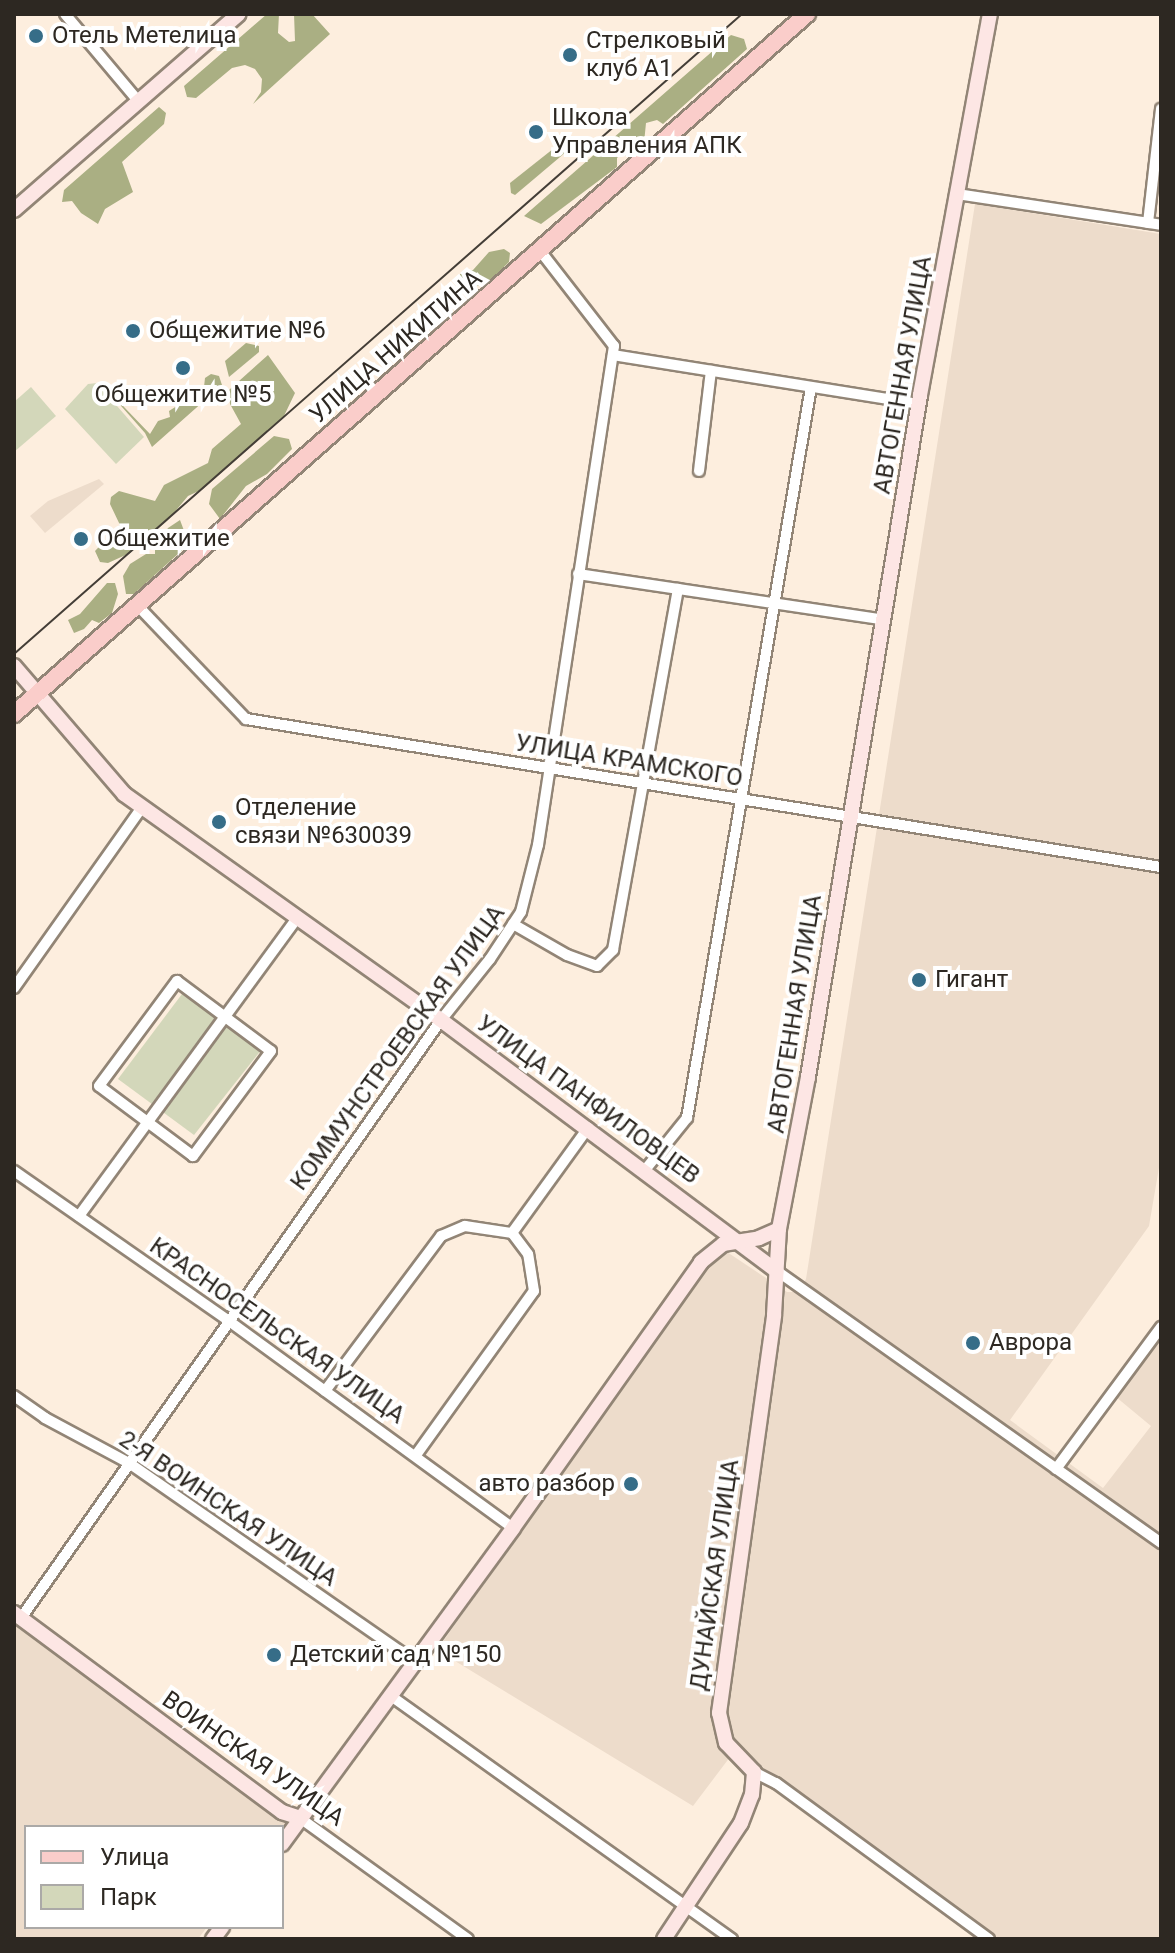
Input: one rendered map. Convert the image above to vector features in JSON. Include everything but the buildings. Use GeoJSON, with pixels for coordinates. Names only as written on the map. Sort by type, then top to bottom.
{"type":"FeatureCollection","features":[{"type":"Feature","properties":{"kind":"main road","name":"УЛИЦА НИКИТИНА"},"geometry":{"type":"LineString","coordinates":[[14,714],[807,14]]}},
{"type":"Feature","properties":{"kind":"street"},"geometry":{"type":"LineString","coordinates":[[65,14],[139,102]]}},
{"type":"Feature","properties":{"kind":"street"},"geometry":{"type":"LineString","coordinates":[[14,210],[239,14]]}},
{"type":"Feature","properties":{"kind":"street","name":"АВТОГЕННАЯ УЛИЦА"},"geometry":{"type":"LineString","coordinates":[[779,1229],[808,1077],[918,404],[990,14]]}},
{"type":"Feature","properties":{"kind":"street"},"geometry":{"type":"LineString","coordinates":[[1148,223],[1161,109]]}},
{"type":"Feature","properties":{"kind":"street"},"geometry":{"type":"LineString","coordinates":[[957,194],[1161,225]]}},
{"type":"Feature","properties":{"kind":"street"},"geometry":{"type":"LineString","coordinates":[[541,252],[614,346],[613,355],[918,404]]}},
{"type":"Feature","properties":{"kind":"street","name":"КОММУНСТРОЕВСКАЯ УЛИЦА"},"geometry":{"type":"LineString","coordinates":[[17,1615],[129,1463],[441,1020],[490,959],[521,912],[538,845],[613,355]]}},
{"type":"Feature","properties":{"kind":"street"},"geometry":{"type":"LineString","coordinates":[[699,471],[711,371]]}},
{"type":"Feature","properties":{"kind":"street"},"geometry":{"type":"LineString","coordinates":[[645,1170],[687,1118],[744,799],[811,387]]}},
{"type":"Feature","properties":{"kind":"street"},"geometry":{"type":"LineString","coordinates":[[578,574],[884,620]]}},
{"type":"Feature","properties":{"kind":"street"},"geometry":{"type":"LineString","coordinates":[[513,924],[567,955],[597,966],[608,959],[613,950],[678,589]]}},
{"type":"Feature","properties":{"kind":"street","name":"УЛИЦА КРАМСКОГО"},"geometry":{"type":"LineString","coordinates":[[137,605],[246,719],[1161,867]]}},
{"type":"Feature","properties":{"kind":"street","name":"УЛИЦА ПАНФИЛОВЦЕВ"},"geometry":{"type":"LineString","coordinates":[[14,666],[124,794],[441,1020],[777,1271],[1161,1543]]}},
{"type":"Feature","properties":{"kind":"street"},"geometry":{"type":"LineString","coordinates":[[14,988],[142,807]]}},
{"type":"Feature","properties":{"kind":"street"},"geometry":{"type":"LineString","coordinates":[[79,1216],[297,918]]}},
{"type":"Feature","properties":{"kind":"street"},"geometry":{"type":"LineString","coordinates":[[177,981],[225,1017],[271,1051],[193,1156],[99,1086],[177,981]]}},
{"type":"Feature","properties":{"kind":"street"},"geometry":{"type":"LineString","coordinates":[[512,1233],[588,1128]]}},
{"type":"Feature","properties":{"kind":"street","name":"КРАСНОСЕЛЬСКАЯ УЛИЦА"},"geometry":{"type":"LineString","coordinates":[[14,1171],[229,1321],[513,1528]]}},
{"type":"Feature","properties":{"kind":"street"},"geometry":{"type":"LineString","coordinates":[[325,1391],[441,1236],[465,1226],[512,1233],[528,1254],[534,1291],[416,1455]]}},
{"type":"Feature","properties":{"kind":"street"},"geometry":{"type":"LineString","coordinates":[[284,1841],[513,1528],[701,1262],[723,1244],[759,1238],[779,1229]]}},
{"type":"Feature","properties":{"kind":"street","name":"ДУНАЙСКАЯ УЛИЦА"},"geometry":{"type":"LineString","coordinates":[[754,1772],[726,1743],[719,1713],[774,1315],[779,1229]]}},
{"type":"Feature","properties":{"kind":"street"},"geometry":{"type":"LineString","coordinates":[[1056,1469],[1161,1327]]}},
{"type":"Feature","properties":{"kind":"street","name":"2-Я ВОИНСКАЯ УЛИЦА"},"geometry":{"type":"LineString","coordinates":[[14,1396],[45,1418],[129,1463],[415,1662]]}},
{"type":"Feature","properties":{"kind":"street","name":"ВОИНСКАЯ УЛИЦА"},"geometry":{"type":"LineString","coordinates":[[17,1615],[282,1812],[300,1818],[468,1939]]}},
{"type":"Feature","properties":{"kind":"street"},"geometry":{"type":"LineString","coordinates":[[391,1696],[732,1939]]}},
{"type":"Feature","properties":{"kind":"street"},"geometry":{"type":"LineString","coordinates":[[664,1939],[741,1823],[752,1795],[754,1772],[776,1783],[989,1939]]}},
{"type":"Feature","properties":{"kind":"shaded area"},"geometry":{"type":"Polygon","coordinates":[[[975,204],[1161,234],[1161,1156],[1149,1226],[1010,1420],[1103,1488],[1151,1426],[1116,1397],[1161,1333],[1161,1939],[976,1939],[730,1757],[693,1806],[437,1650],[708,1267],[727,1252],[787,1292],[798,1292],[806,1279],[975,204]]]}},
{"type":"Feature","properties":{"kind":"shaded area"},"geometry":{"type":"Polygon","coordinates":[[[99,479],[104,484],[45,533],[30,516],[48,501],[99,479]]]}},
{"type":"Feature","properties":{"kind":"shaded area"},"geometry":{"type":"Polygon","coordinates":[[[14,1622],[287,1824],[284,1828],[284,1825],[24,1825],[24,1929],[206,1929],[198,1939],[14,1939],[14,1622]]]}},
{"type":"Feature","properties":{"kind":"green space"},"geometry":{"type":"Polygon","coordinates":[[[267,14],[279,14],[278,33],[289,42],[295,41],[294,14],[312,14],[330,34],[253,104],[261,92],[262,79],[255,69],[245,65],[232,68],[196,98],[187,97],[184,86],[267,14]]]}},
{"type":"Feature","properties":{"kind":"green space"},"geometry":{"type":"Polygon","coordinates":[[[731,35],[744,39],[747,49],[663,124],[657,120],[646,123],[644,143],[628,157],[621,154],[617,158],[617,167],[541,224],[524,216],[731,35]]]}},
{"type":"Feature","properties":{"kind":"green space"},"geometry":{"type":"Polygon","coordinates":[[[159,107],[166,113],[164,124],[122,162],[133,192],[105,209],[98,224],[81,213],[72,201],[62,202],[64,190],[159,107]]]}},
{"type":"Feature","properties":{"kind":"green space"},"geometry":{"type":"Polygon","coordinates":[[[558,145],[568,149],[515,195],[511,193],[510,183],[558,145]]]}},
{"type":"Feature","properties":{"kind":"green space"},"geometry":{"type":"Polygon","coordinates":[[[504,249],[510,253],[509,262],[487,284],[465,288],[458,280],[460,274],[473,270],[489,252],[504,249]]]}},
{"type":"Feature","properties":{"kind":"green space"},"geometry":{"type":"Polygon","coordinates":[[[246,343],[259,346],[259,352],[229,377],[225,361],[246,343]]]}},
{"type":"Feature","properties":{"kind":"green space"},"geometry":{"type":"Polygon","coordinates":[[[268,355],[295,393],[283,418],[203,489],[188,496],[168,520],[130,553],[108,563],[100,562],[95,551],[120,525],[110,504],[111,497],[119,491],[155,501],[164,485],[208,463],[212,449],[241,424],[230,404],[229,390],[268,355]]]}},
{"type":"Feature","properties":{"kind":"green space"},"geometry":{"type":"Polygon","coordinates":[[[211,374],[219,376],[222,385],[152,447],[145,433],[99,381],[150,434],[158,421],[170,417],[169,411],[191,397],[194,390],[204,387],[205,378],[211,374]]]}},
{"type":"Feature","properties":{"kind":"green space"},"geometry":{"type":"Polygon","coordinates":[[[97,383],[144,437],[116,464],[65,409],[88,384],[97,383]]]}},
{"type":"Feature","properties":{"kind":"green space"},"geometry":{"type":"Polygon","coordinates":[[[31,387],[56,416],[14,452],[14,402],[31,387]]]}},
{"type":"Feature","properties":{"kind":"green space"},"geometry":{"type":"Polygon","coordinates":[[[274,436],[289,439],[292,449],[267,474],[246,486],[220,519],[209,504],[212,489],[274,436]]]}},
{"type":"Feature","properties":{"kind":"green space"},"geometry":{"type":"Polygon","coordinates":[[[180,520],[189,544],[134,594],[126,594],[123,576],[130,564],[146,554],[155,554],[155,547],[168,528],[180,520]]]}},
{"type":"Feature","properties":{"kind":"green space"},"geometry":{"type":"Polygon","coordinates":[[[107,583],[115,583],[118,594],[112,613],[99,623],[92,620],[84,629],[74,633],[68,620],[80,614],[107,583]]]}},
{"type":"Feature","properties":{"kind":"green space"},"geometry":{"type":"Polygon","coordinates":[[[182,994],[262,1049],[194,1135],[118,1079],[182,994]]]}},
{"type":"Feature","properties":{"kind":"tram line"},"geometry":{"type":"LineString","coordinates":[[14,654],[742,14]]}},
{"type":"Feature","properties":{"kind":"place","name":"Отель Метелица"},"geometry":{"type":"Point","coordinates":[36,36]}},
{"type":"Feature","properties":{"kind":"place","name":"Стрелковый клуб А1"},"geometry":{"type":"Point","coordinates":[570,55]}},
{"type":"Feature","properties":{"kind":"place","name":"Школа Управления АПК"},"geometry":{"type":"Point","coordinates":[536,132]}},
{"type":"Feature","properties":{"kind":"place","name":"Общежитие №6"},"geometry":{"type":"Point","coordinates":[133,331]}},
{"type":"Feature","properties":{"kind":"place","name":"Общежитие №5"},"geometry":{"type":"Point","coordinates":[183,368]}},
{"type":"Feature","properties":{"kind":"place","name":"Общежитие"},"geometry":{"type":"Point","coordinates":[81,539]}},
{"type":"Feature","properties":{"kind":"place","name":"Отделение связи №630039"},"geometry":{"type":"Point","coordinates":[219,822]}},
{"type":"Feature","properties":{"kind":"place","name":"Гигант"},"geometry":{"type":"Point","coordinates":[919,980]}},
{"type":"Feature","properties":{"kind":"place","name":"Аврора"},"geometry":{"type":"Point","coordinates":[973,1343]}},
{"type":"Feature","properties":{"kind":"place","name":"авто разбор"},"geometry":{"type":"Point","coordinates":[631,1484]}},
{"type":"Feature","properties":{"kind":"place","name":"Детский сад №150"},"geometry":{"type":"Point","coordinates":[274,1655]}}]}
